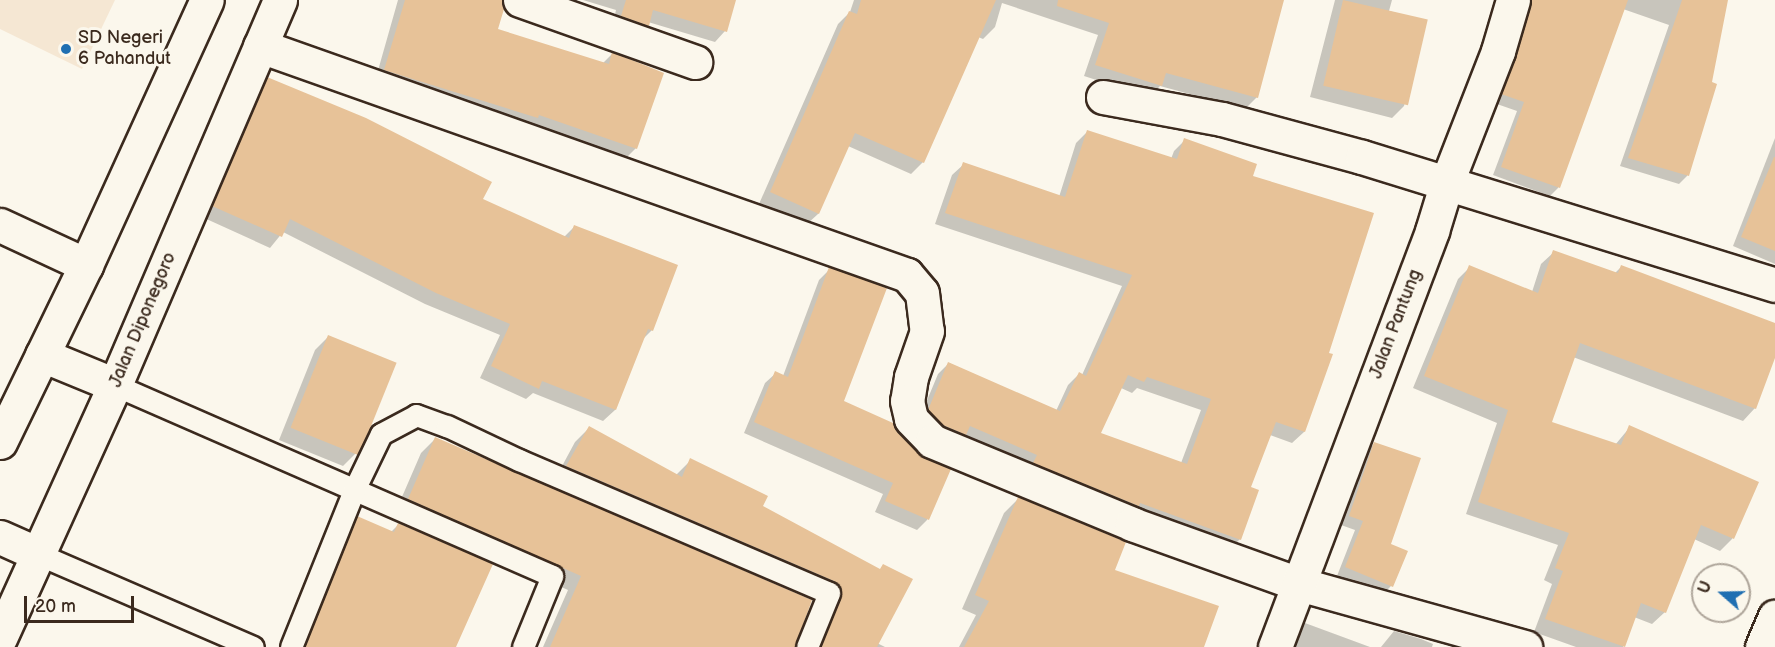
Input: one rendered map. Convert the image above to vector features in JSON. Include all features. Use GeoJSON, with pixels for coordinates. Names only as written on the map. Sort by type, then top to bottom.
{"type":"FeatureCollection","features":[{"type":"Feature","properties":{"kind":"street"},"geometry":{"type":"LineString","coordinates":[[0,442],[86,265],[207,0]]}},
{"type":"Feature","properties":{"kind":"street","name":"Jalan Diponegoro"},"geometry":{"type":"LineString","coordinates":[[0,638],[115,385],[280,0]]}},
{"type":"Feature","properties":{"kind":"street"},"geometry":{"type":"LineString","coordinates":[[520,0],[695,62]]}},
{"type":"Feature","properties":{"kind":"street","name":"Jalan Pantung"},"geometry":{"type":"LineString","coordinates":[[1275,647],[1432,231],[1447,182],[1498,51],[1513,0]]}},
{"type":"Feature","properties":{"kind":"street"},"geometry":{"type":"LineString","coordinates":[[260,46],[907,275],[922,293],[927,331],[911,377],[907,401],[911,419],[932,441],[1132,524],[1299,584],[1525,647]]}},
{"type":"Feature","properties":{"kind":"street"},"geometry":{"type":"LineString","coordinates":[[1103,97],[1222,119],[1447,182],[1775,285]]}},
{"type":"Feature","properties":{"kind":"street"},"geometry":{"type":"LineString","coordinates":[[0,225],[86,265]]}},
{"type":"Feature","properties":{"kind":"street"},"geometry":{"type":"LineString","coordinates":[[42,356],[115,385]]}},
{"type":"Feature","properties":{"kind":"street"},"geometry":{"type":"LineString","coordinates":[[0,537],[38,554]]}},
{"type":"Feature","properties":{"kind":"street"},"geometry":{"type":"LineString","coordinates":[[1762,647],[1775,617]]}},
{"type":"Feature","properties":{"kind":"lane"},"geometry":{"type":"LineString","coordinates":[[115,385],[552,576],[523,647]]}},
{"type":"Feature","properties":{"kind":"lane"},"geometry":{"type":"LineString","coordinates":[[291,647],[354,490],[381,434],[416,415],[447,426],[519,460],[829,593],[807,647]]}},
{"type":"Feature","properties":{"kind":"lane"},"geometry":{"type":"LineString","coordinates":[[38,554],[253,647]]}},
{"type":"Feature","properties":{"kind":"shaded area","name":"SD Negeri 6 Pahandut"},"geometry":{"type":"Polygon","coordinates":[[[0,0],[115,0],[82,69],[0,29],[0,0]]]}},
{"type":"Feature","properties":{"kind":"building"},"geometry":{"type":"Polygon","coordinates":[[[405,0],[502,0],[504,9],[498,29],[609,64],[612,52],[664,73],[637,149],[539,115],[538,118],[384,70],[405,0]]]}},
{"type":"Feature","properties":{"kind":"building"},"geometry":{"type":"Polygon","coordinates":[[[626,0],[736,0],[727,32],[653,10],[649,26],[621,16],[626,0]]]}},
{"type":"Feature","properties":{"kind":"building"},"geometry":{"type":"Polygon","coordinates":[[[861,0],[996,0],[924,163],[855,133],[819,214],[770,192],[849,11],[857,14],[861,0]]]}},
{"type":"Feature","properties":{"kind":"building"},"geometry":{"type":"Polygon","coordinates":[[[1058,0],[1284,0],[1258,98],[1166,73],[1162,86],[1095,65],[1109,23],[1057,6],[1058,0]]]}},
{"type":"Feature","properties":{"kind":"building"},"geometry":{"type":"Polygon","coordinates":[[[1343,0],[1428,20],[1408,105],[1323,86],[1343,0]]]}},
{"type":"Feature","properties":{"kind":"building"},"geometry":{"type":"Polygon","coordinates":[[[1531,0],[1628,0],[1560,188],[1501,167],[1524,102],[1501,94],[1516,56],[1531,0]]]}},
{"type":"Feature","properties":{"kind":"building"},"geometry":{"type":"Polygon","coordinates":[[[1682,0],[1728,0],[1712,82],[1717,84],[1689,176],[1628,158],[1682,0]]]}},
{"type":"Feature","properties":{"kind":"building"},"geometry":{"type":"Polygon","coordinates":[[[267,77],[366,118],[492,182],[483,199],[569,238],[574,225],[678,265],[653,331],[648,329],[616,410],[542,381],[539,389],[491,366],[510,324],[436,293],[290,219],[282,237],[212,206],[267,77]]]}},
{"type":"Feature","properties":{"kind":"building"},"geometry":{"type":"Polygon","coordinates":[[[1087,130],[1177,159],[1184,138],[1257,164],[1253,176],[1374,213],[1329,353],[1333,354],[1305,432],[1276,422],[1251,487],[1259,490],[1241,540],[1140,503],[1139,506],[1033,463],[1037,455],[970,426],[966,435],[943,425],[928,410],[948,362],[1060,411],[1079,372],[1086,376],[1132,275],[945,213],[963,162],[1065,197],[1087,130]],[[1128,375],[1101,433],[1187,464],[1211,399],[1147,377],[1144,382],[1128,375]]]}},
{"type":"Feature","properties":{"kind":"building"},"geometry":{"type":"Polygon","coordinates":[[[1775,157],[1775,251],[1741,237],[1775,157]]]}},
{"type":"Feature","properties":{"kind":"building"},"geometry":{"type":"Polygon","coordinates":[[[1553,250],[1618,273],[1621,265],[1775,323],[1775,358],[1756,409],[1580,343],[1552,422],[1621,445],[1629,425],[1759,482],[1734,539],[1701,525],[1666,613],[1641,603],[1625,647],[1545,619],[1563,571],[1555,568],[1569,533],[1478,502],[1508,410],[1424,376],[1469,265],[1538,293],[1553,250]]]}},
{"type":"Feature","properties":{"kind":"building"},"geometry":{"type":"Polygon","coordinates":[[[829,267],[887,288],[844,401],[893,423],[897,432],[919,454],[951,469],[929,520],[885,501],[893,483],[754,422],[775,371],[788,377],[829,267]]]}},
{"type":"Feature","properties":{"kind":"building"},"geometry":{"type":"Polygon","coordinates":[[[328,335],[397,363],[359,455],[291,428],[328,335]]]}},
{"type":"Feature","properties":{"kind":"building"},"geometry":{"type":"Polygon","coordinates":[[[589,426],[682,477],[690,458],[768,496],[763,506],[880,569],[883,564],[913,579],[877,647],[821,647],[841,597],[839,586],[834,581],[566,466],[589,426]]]}},
{"type":"Feature","properties":{"kind":"building"},"geometry":{"type":"Polygon","coordinates":[[[435,437],[812,600],[795,647],[550,647],[581,576],[408,499],[435,437]]]}},
{"type":"Feature","properties":{"kind":"building"},"geometry":{"type":"Polygon","coordinates":[[[1374,442],[1421,458],[1391,544],[1408,551],[1393,587],[1345,567],[1363,521],[1349,516],[1374,442]]]}},
{"type":"Feature","properties":{"kind":"building"},"geometry":{"type":"Polygon","coordinates":[[[1018,497],[1126,542],[1115,570],[1219,606],[1204,647],[964,647],[989,601],[975,595],[1018,497]]]}},
{"type":"Feature","properties":{"kind":"building"},"geometry":{"type":"Polygon","coordinates":[[[357,516],[394,532],[398,523],[493,564],[456,647],[305,647],[357,516]]]}},
{"type":"Feature","properties":{"kind":"place","name":"SD Negeri 6 Pahandut"},"geometry":{"type":"Point","coordinates":[66,49]}}]}
